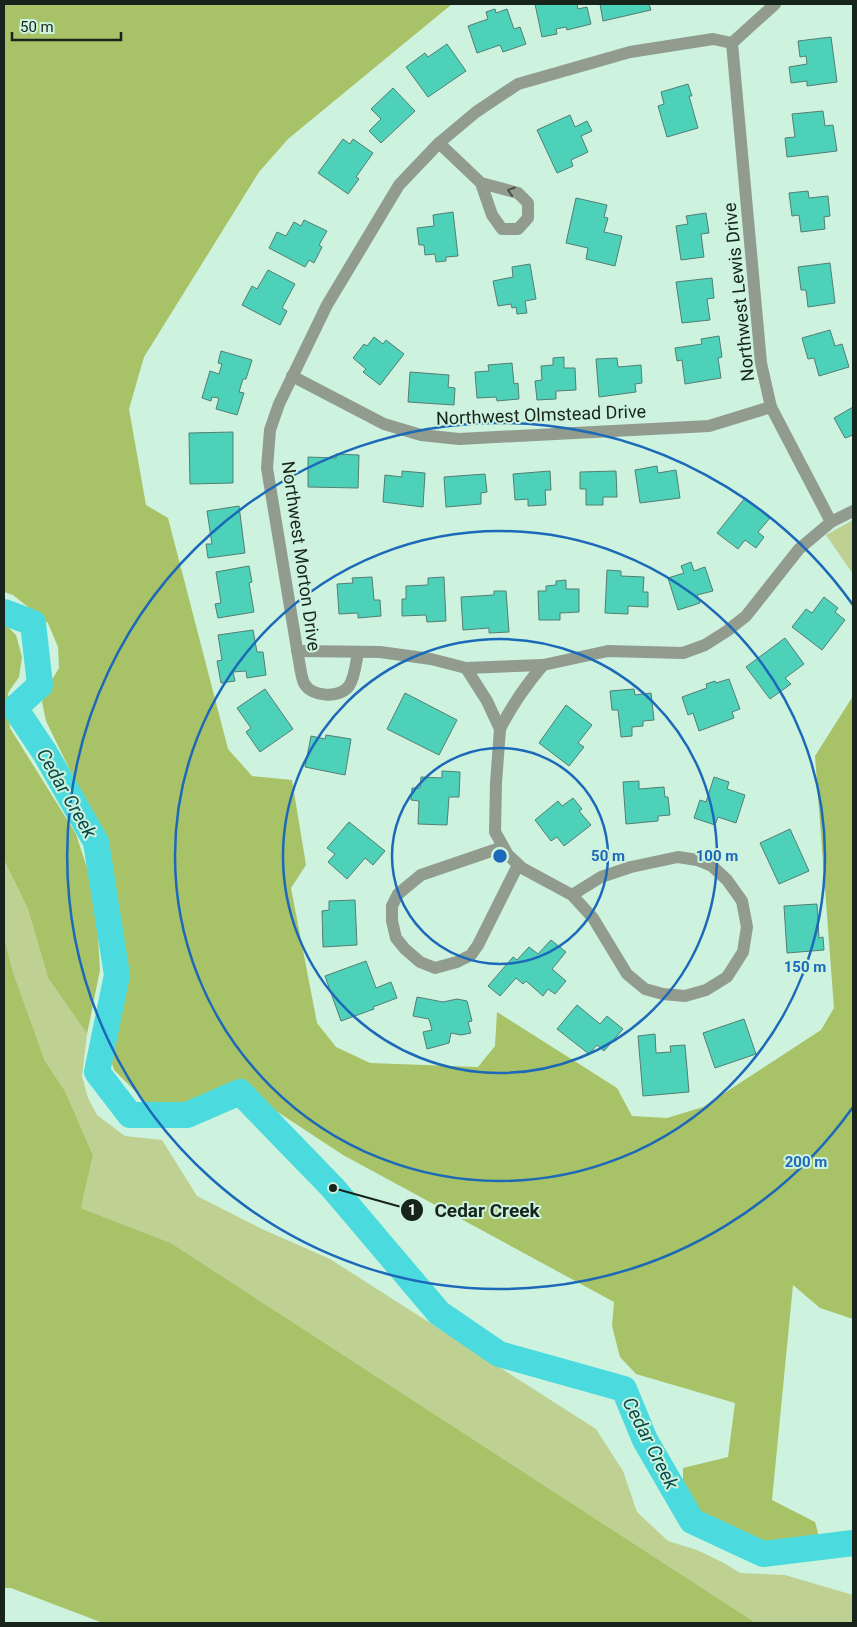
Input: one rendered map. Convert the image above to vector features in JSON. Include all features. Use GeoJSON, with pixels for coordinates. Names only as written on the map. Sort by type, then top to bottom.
{"type":"FeatureCollection","features":[{"type":"Feature","properties":{"kind":"street"},"geometry":{"type":"LineString","coordinates":[[732,43],[775,4]]}},
{"type":"Feature","properties":{"kind":"street","name":"Northwest Morton Drive"},"geometry":{"type":"LineString","coordinates":[[358,652],[354,673],[348,687],[334,695],[316,693],[304,684],[267,468],[270,430],[279,404],[327,305],[399,185],[439,143],[476,112],[518,84],[630,52],[713,39],[732,43]]}},
{"type":"Feature","properties":{"kind":"street","name":"Northwest Lewis Drive"},"geometry":{"type":"LineString","coordinates":[[732,43],[762,363],[771,407],[831,522]]}},
{"type":"Feature","properties":{"kind":"street"},"geometry":{"type":"LineString","coordinates":[[439,143],[481,183]]}},
{"type":"Feature","properties":{"kind":"street","name":"Northwest Olmstead Drive"},"geometry":{"type":"LineString","coordinates":[[292,376],[384,424],[422,435],[459,439],[709,426],[771,407]]}},
{"type":"Feature","properties":{"kind":"street"},"geometry":{"type":"LineString","coordinates":[[297,651],[380,652],[431,659],[466,668],[543,665],[608,651],[683,653],[705,645],[727,632],[746,616],[799,549],[831,522],[853,511]]}},
{"type":"Feature","properties":{"kind":"street"},"geometry":{"type":"LineString","coordinates":[[543,665],[523,689],[500,729],[494,819],[495,832],[508,855],[522,868],[572,894],[593,918],[627,974],[645,989],[663,994],[685,996],[706,990],[727,977],[743,952],[747,927],[742,901],[727,880],[712,866],[697,860],[678,857],[631,867],[601,877],[572,894]]}},
{"type":"Feature","properties":{"kind":"street"},"geometry":{"type":"LineString","coordinates":[[466,668],[487,701],[500,729]]}},
{"type":"Feature","properties":{"kind":"street"},"geometry":{"type":"LineString","coordinates":[[504,848],[421,875],[398,894],[392,906],[392,921],[396,938],[404,950],[420,962],[435,968],[457,962],[471,955],[478,945],[518,865]]}},
{"type":"Feature","properties":{"kind":"green space"},"geometry":{"type":"Polygon","coordinates":[[[4,4],[452,4],[288,139],[259,172],[144,357],[129,409],[146,505],[168,518],[228,749],[252,776],[292,780],[306,865],[291,888],[317,1023],[336,1047],[370,1063],[478,1067],[495,1046],[497,1012],[617,1088],[632,1116],[667,1118],[703,1107],[821,1030],[834,1008],[815,756],[853,696],[853,1319],[820,1308],[793,1285],[772,1500],[815,1522],[820,1540],[765,1544],[727,1533],[701,1515],[691,1503],[683,1487],[683,1468],[728,1457],[735,1403],[636,1374],[620,1357],[612,1326],[614,1302],[343,1155],[264,1103],[234,1108],[174,1109],[148,1104],[114,1070],[109,1054],[124,977],[113,893],[103,838],[46,721],[42,702],[59,668],[58,647],[48,623],[13,595],[4,592],[4,4]]]}},
{"type":"Feature","properties":{"kind":"green space"},"geometry":{"type":"Polygon","coordinates":[[[853,520],[853,574],[826,535],[853,520]]]}},
{"type":"Feature","properties":{"kind":"green space"},"geometry":{"type":"Polygon","coordinates":[[[4,623],[16,635],[22,657],[19,677],[8,693],[10,728],[76,834],[89,874],[97,922],[100,970],[87,1034],[48,978],[28,909],[4,860],[4,623]]]}},
{"type":"Feature","properties":{"kind":"green space"},"geometry":{"type":"Polygon","coordinates":[[[4,860],[28,909],[48,978],[87,1034],[82,1076],[88,1098],[97,1115],[125,1136],[162,1140],[197,1196],[262,1229],[330,1259],[596,1429],[623,1471],[637,1512],[668,1541],[697,1550],[740,1573],[785,1575],[853,1595],[853,1623],[756,1623],[171,1243],[81,1208],[93,1155],[65,1091],[45,1061],[13,972],[4,937],[4,860]]]}},
{"type":"Feature","properties":{"kind":"green space"},"geometry":{"type":"Polygon","coordinates":[[[4,937],[13,972],[45,1061],[65,1091],[93,1155],[81,1208],[171,1243],[756,1623],[103,1623],[11,1588],[4,1588],[4,937]]]}},
{"type":"Feature","properties":{"kind":"building"},"geometry":{"type":"Polygon","coordinates":[[[535,4],[577,4],[578,9],[587,7],[591,24],[567,30],[566,27],[556,29],[557,34],[542,37],[535,4]]]}},
{"type":"Feature","properties":{"kind":"building"},"geometry":{"type":"Polygon","coordinates":[[[600,4],[649,4],[651,10],[603,21],[600,4]]]}},
{"type":"Feature","properties":{"kind":"building"},"geometry":{"type":"Polygon","coordinates":[[[495,9],[496,13],[507,9],[514,29],[520,27],[526,44],[503,52],[500,45],[477,53],[468,26],[488,19],[486,12],[495,9]]]}},
{"type":"Feature","properties":{"kind":"building"},"geometry":{"type":"Polygon","coordinates":[[[831,37],[837,82],[807,86],[807,81],[791,83],[789,67],[807,64],[806,56],[800,57],[798,41],[831,37]]]}},
{"type":"Feature","properties":{"kind":"building"},"geometry":{"type":"Polygon","coordinates":[[[447,44],[466,71],[428,97],[406,67],[425,53],[428,57],[447,44]]]}},
{"type":"Feature","properties":{"kind":"building"},"geometry":{"type":"Polygon","coordinates":[[[688,84],[692,96],[689,96],[698,128],[667,137],[658,106],[664,104],[661,92],[688,84]]]}},
{"type":"Feature","properties":{"kind":"building"},"geometry":{"type":"Polygon","coordinates":[[[393,88],[415,111],[381,143],[369,131],[381,119],[371,109],[393,88]]]}},
{"type":"Feature","properties":{"kind":"building"},"geometry":{"type":"Polygon","coordinates":[[[823,111],[825,126],[833,125],[837,151],[787,157],[785,138],[795,137],[792,114],[823,111]]]}},
{"type":"Feature","properties":{"kind":"building"},"geometry":{"type":"Polygon","coordinates":[[[570,115],[575,127],[587,121],[592,131],[581,136],[588,152],[571,160],[573,166],[557,173],[537,130],[570,115]]]}},
{"type":"Feature","properties":{"kind":"building"},"geometry":{"type":"Polygon","coordinates":[[[343,139],[350,144],[353,139],[373,153],[356,177],[359,179],[348,194],[318,173],[343,139]]]}},
{"type":"Feature","properties":{"kind":"building"},"geometry":{"type":"Polygon","coordinates":[[[808,191],[809,198],[828,196],[830,216],[824,217],[825,229],[801,232],[799,215],[792,216],[789,193],[808,191]]]}},
{"type":"Feature","properties":{"kind":"building"},"geometry":{"type":"Polygon","coordinates":[[[576,198],[607,205],[604,217],[608,218],[604,232],[622,236],[615,266],[586,259],[588,248],[566,243],[576,198]]]}},
{"type":"Feature","properties":{"kind":"building"},"geometry":{"type":"Polygon","coordinates":[[[453,212],[458,256],[446,257],[446,261],[436,262],[435,254],[425,255],[424,245],[419,245],[417,228],[434,226],[433,215],[453,212]]]}},
{"type":"Feature","properties":{"kind":"building"},"geometry":{"type":"Polygon","coordinates":[[[706,213],[709,233],[701,234],[704,257],[681,260],[676,226],[688,224],[686,216],[706,213]]]}},
{"type":"Feature","properties":{"kind":"building"},"geometry":{"type":"Polygon","coordinates":[[[304,220],[327,231],[319,245],[322,247],[314,263],[309,260],[305,267],[269,248],[277,232],[286,236],[294,222],[301,226],[304,220]]]}},
{"type":"Feature","properties":{"kind":"building"},"geometry":{"type":"Polygon","coordinates":[[[830,263],[835,303],[808,307],[806,290],[801,290],[798,267],[830,263]]]}},
{"type":"Feature","properties":{"kind":"building"},"geometry":{"type":"Polygon","coordinates":[[[530,264],[536,299],[525,301],[527,313],[517,314],[516,307],[512,308],[511,304],[498,306],[493,281],[513,277],[512,267],[530,264]]]}},
{"type":"Feature","properties":{"kind":"building"},"geometry":{"type":"Polygon","coordinates":[[[268,270],[295,284],[282,308],[287,311],[280,325],[242,305],[252,286],[257,289],[268,270]]]}},
{"type":"Feature","properties":{"kind":"building"},"geometry":{"type":"Polygon","coordinates":[[[712,278],[714,298],[707,299],[710,320],[682,323],[676,282],[712,278]]]}},
{"type":"Feature","properties":{"kind":"building"},"geometry":{"type":"Polygon","coordinates":[[[830,330],[835,346],[842,344],[849,367],[819,376],[814,358],[808,359],[802,338],[830,330]]]}},
{"type":"Feature","properties":{"kind":"building"},"geometry":{"type":"Polygon","coordinates":[[[719,336],[722,357],[718,358],[721,378],[685,384],[682,360],[677,361],[675,348],[702,344],[701,339],[719,336]]]}},
{"type":"Feature","properties":{"kind":"building"},"geometry":{"type":"Polygon","coordinates":[[[374,337],[383,344],[386,340],[404,354],[380,385],[363,372],[366,369],[353,358],[364,344],[367,346],[374,337]]]}},
{"type":"Feature","properties":{"kind":"building"},"geometry":{"type":"Polygon","coordinates":[[[221,351],[252,360],[246,379],[243,379],[239,392],[244,393],[237,415],[216,409],[219,398],[212,397],[211,401],[202,398],[210,371],[219,374],[222,364],[218,363],[221,351]]]}},
{"type":"Feature","properties":{"kind":"building"},"geometry":{"type":"Polygon","coordinates":[[[564,357],[564,368],[575,368],[576,390],[556,391],[556,399],[537,400],[535,381],[542,380],[541,366],[553,365],[553,358],[564,357]]]}},
{"type":"Feature","properties":{"kind":"building"},"geometry":{"type":"Polygon","coordinates":[[[617,358],[618,367],[641,365],[642,383],[635,384],[636,392],[599,397],[596,359],[617,358]]]}},
{"type":"Feature","properties":{"kind":"building"},"geometry":{"type":"Polygon","coordinates":[[[512,363],[514,384],[518,383],[519,399],[497,401],[496,397],[477,398],[475,372],[489,371],[488,365],[512,363]]]}},
{"type":"Feature","properties":{"kind":"building"},"geometry":{"type":"Polygon","coordinates":[[[410,372],[449,375],[448,387],[455,388],[454,405],[408,402],[410,372]]]}},
{"type":"Feature","properties":{"kind":"building"},"geometry":{"type":"Polygon","coordinates":[[[853,407],[853,435],[845,438],[834,418],[853,407]]]}},
{"type":"Feature","properties":{"kind":"building"},"geometry":{"type":"Polygon","coordinates":[[[233,432],[233,483],[190,484],[189,433],[233,432]]]}},
{"type":"Feature","properties":{"kind":"building"},"geometry":{"type":"Polygon","coordinates":[[[336,454],[359,455],[358,488],[308,487],[308,457],[336,458],[336,454]]]}},
{"type":"Feature","properties":{"kind":"building"},"geometry":{"type":"Polygon","coordinates":[[[657,466],[658,473],[676,470],[680,498],[640,503],[635,470],[657,466]]]}},
{"type":"Feature","properties":{"kind":"building"},"geometry":{"type":"Polygon","coordinates":[[[402,471],[425,473],[423,507],[383,502],[385,475],[402,477],[402,471]]]}},
{"type":"Feature","properties":{"kind":"building"},"geometry":{"type":"Polygon","coordinates":[[[550,471],[551,490],[545,490],[546,505],[528,506],[528,499],[515,500],[513,474],[550,471]]]}},
{"type":"Feature","properties":{"kind":"building"},"geometry":{"type":"Polygon","coordinates":[[[616,471],[617,497],[603,497],[603,505],[586,505],[586,489],[580,489],[580,472],[616,471]]]}},
{"type":"Feature","properties":{"kind":"building"},"geometry":{"type":"Polygon","coordinates":[[[485,474],[487,492],[481,493],[481,504],[446,507],[444,477],[485,474]]]}},
{"type":"Feature","properties":{"kind":"building"},"geometry":{"type":"Polygon","coordinates":[[[745,498],[770,518],[758,532],[764,537],[756,548],[745,540],[738,549],[717,533],[745,498]]]}},
{"type":"Feature","properties":{"kind":"building"},"geometry":{"type":"Polygon","coordinates":[[[239,506],[245,553],[208,558],[206,544],[212,544],[207,511],[239,506]]]}},
{"type":"Feature","properties":{"kind":"building"},"geometry":{"type":"Polygon","coordinates":[[[691,562],[694,571],[705,567],[713,591],[697,595],[700,603],[678,610],[668,578],[684,573],[681,566],[691,562]]]}},
{"type":"Feature","properties":{"kind":"building"},"geometry":{"type":"Polygon","coordinates":[[[249,566],[252,582],[249,583],[254,612],[218,618],[215,604],[221,603],[216,572],[249,566]]]}},
{"type":"Feature","properties":{"kind":"building"},"geometry":{"type":"Polygon","coordinates":[[[607,570],[621,571],[621,576],[644,577],[643,592],[648,592],[648,607],[628,606],[628,614],[605,613],[607,570]]]}},
{"type":"Feature","properties":{"kind":"building"},"geometry":{"type":"Polygon","coordinates":[[[372,577],[374,600],[380,600],[381,616],[358,618],[358,613],[339,614],[337,584],[353,583],[352,578],[372,577]]]}},
{"type":"Feature","properties":{"kind":"building"},"geometry":{"type":"Polygon","coordinates":[[[444,577],[446,621],[427,622],[426,615],[402,616],[402,599],[406,599],[406,586],[428,585],[428,578],[444,577]]]}},
{"type":"Feature","properties":{"kind":"building"},"geometry":{"type":"Polygon","coordinates":[[[566,580],[566,589],[579,589],[579,612],[560,613],[560,620],[539,620],[538,591],[546,591],[546,586],[556,585],[556,581],[566,580]]]}},
{"type":"Feature","properties":{"kind":"building"},"geometry":{"type":"Polygon","coordinates":[[[494,591],[506,591],[509,632],[489,633],[489,628],[463,630],[461,597],[494,595],[494,591]]]}},
{"type":"Feature","properties":{"kind":"building"},"geometry":{"type":"Polygon","coordinates":[[[824,597],[838,608],[835,612],[845,620],[822,650],[792,627],[806,609],[812,613],[824,597]]]}},
{"type":"Feature","properties":{"kind":"building"},"geometry":{"type":"Polygon","coordinates":[[[253,630],[257,652],[263,652],[266,675],[247,678],[246,671],[233,672],[235,681],[221,683],[217,661],[222,660],[218,635],[253,630]]]}},
{"type":"Feature","properties":{"kind":"building"},"geometry":{"type":"Polygon","coordinates":[[[785,638],[804,664],[785,678],[791,684],[770,699],[746,667],[785,638]]]}},
{"type":"Feature","properties":{"kind":"building"},"geometry":{"type":"Polygon","coordinates":[[[729,679],[740,709],[732,712],[734,718],[699,731],[693,713],[688,715],[682,697],[707,688],[706,684],[729,679]]]}},
{"type":"Feature","properties":{"kind":"building"},"geometry":{"type":"Polygon","coordinates":[[[265,689],[293,729],[260,752],[246,732],[251,728],[237,708],[265,689]]]}},
{"type":"Feature","properties":{"kind":"building"},"geometry":{"type":"Polygon","coordinates":[[[634,689],[635,695],[651,693],[654,720],[643,721],[643,726],[632,727],[632,736],[621,737],[618,710],[612,710],[610,691],[634,689]]]}},
{"type":"Feature","properties":{"kind":"building"},"geometry":{"type":"Polygon","coordinates":[[[405,693],[457,720],[439,755],[387,729],[405,693]]]}},
{"type":"Feature","properties":{"kind":"building"},"geometry":{"type":"Polygon","coordinates":[[[566,705],[592,725],[578,743],[584,747],[569,766],[539,743],[566,705]]]}},
{"type":"Feature","properties":{"kind":"building"},"geometry":{"type":"Polygon","coordinates":[[[326,735],[351,739],[345,775],[305,767],[311,736],[325,739],[326,735]]]}},
{"type":"Feature","properties":{"kind":"building"},"geometry":{"type":"Polygon","coordinates":[[[442,771],[460,772],[459,797],[449,797],[447,825],[418,824],[419,801],[411,800],[412,788],[420,788],[421,777],[442,778],[442,771]]]}},
{"type":"Feature","properties":{"kind":"building"},"geometry":{"type":"Polygon","coordinates":[[[714,777],[729,782],[727,789],[745,795],[736,823],[718,817],[715,825],[694,818],[700,800],[706,802],[714,777]]]}},
{"type":"Feature","properties":{"kind":"building"},"geometry":{"type":"Polygon","coordinates":[[[639,781],[639,789],[664,787],[665,797],[668,797],[670,815],[658,816],[658,821],[626,824],[623,782],[639,781]]]}},
{"type":"Feature","properties":{"kind":"building"},"geometry":{"type":"Polygon","coordinates":[[[573,798],[582,809],[579,811],[591,825],[564,846],[557,837],[551,841],[535,820],[558,801],[562,806],[573,798]]]}},
{"type":"Feature","properties":{"kind":"building"},"geometry":{"type":"Polygon","coordinates":[[[349,822],[385,851],[373,865],[365,858],[347,879],[328,862],[335,854],[327,848],[349,822]]]}},
{"type":"Feature","properties":{"kind":"building"},"geometry":{"type":"Polygon","coordinates":[[[790,829],[809,871],[779,884],[760,843],[790,829]]]}},
{"type":"Feature","properties":{"kind":"building"},"geometry":{"type":"Polygon","coordinates":[[[355,900],[357,945],[323,947],[322,911],[329,910],[329,901],[355,900]]]}},
{"type":"Feature","properties":{"kind":"building"},"geometry":{"type":"Polygon","coordinates":[[[817,904],[819,938],[823,937],[824,950],[787,953],[784,906],[817,904]]]}},
{"type":"Feature","properties":{"kind":"building"},"geometry":{"type":"Polygon","coordinates":[[[551,940],[566,952],[552,969],[566,981],[555,994],[548,989],[543,996],[526,981],[523,984],[516,978],[500,996],[488,986],[513,957],[517,960],[529,947],[538,954],[551,940]]]}},
{"type":"Feature","properties":{"kind":"building"},"geometry":{"type":"Polygon","coordinates":[[[366,961],[376,988],[391,982],[397,998],[341,1021],[325,976],[366,961]]]}},
{"type":"Feature","properties":{"kind":"building"},"geometry":{"type":"Polygon","coordinates":[[[417,997],[443,1002],[457,999],[467,1001],[472,1021],[468,1022],[471,1033],[461,1035],[451,1033],[449,1043],[427,1049],[423,1032],[432,1030],[429,1019],[413,1016],[417,997]]]}},
{"type":"Feature","properties":{"kind":"building"},"geometry":{"type":"Polygon","coordinates":[[[577,1005],[600,1024],[607,1016],[623,1029],[604,1051],[597,1045],[589,1054],[557,1029],[577,1005]]]}},
{"type":"Feature","properties":{"kind":"building"},"geometry":{"type":"Polygon","coordinates":[[[744,1019],[756,1054],[715,1068],[703,1033],[744,1019]]]}},
{"type":"Feature","properties":{"kind":"building"},"geometry":{"type":"Polygon","coordinates":[[[655,1034],[656,1053],[671,1052],[670,1046],[685,1045],[689,1092],[643,1096],[638,1036],[655,1034]]]}},
{"type":"Feature","properties":{"kind":"waterway","name":"Cedar Creek"},"geometry":{"type":"LineString","coordinates":[[4,612],[33,623],[40,685],[15,708],[45,753],[96,842],[117,975],[97,1072],[130,1115],[187,1115],[240,1092],[333,1188],[439,1313],[499,1354],[624,1389],[645,1440],[692,1521],[763,1554],[853,1543]]}},
{"type":"Feature","properties":{"kind":"place","name":"Cedar Creek"},"geometry":{"type":"Point","coordinates":[333,1188]}}]}
